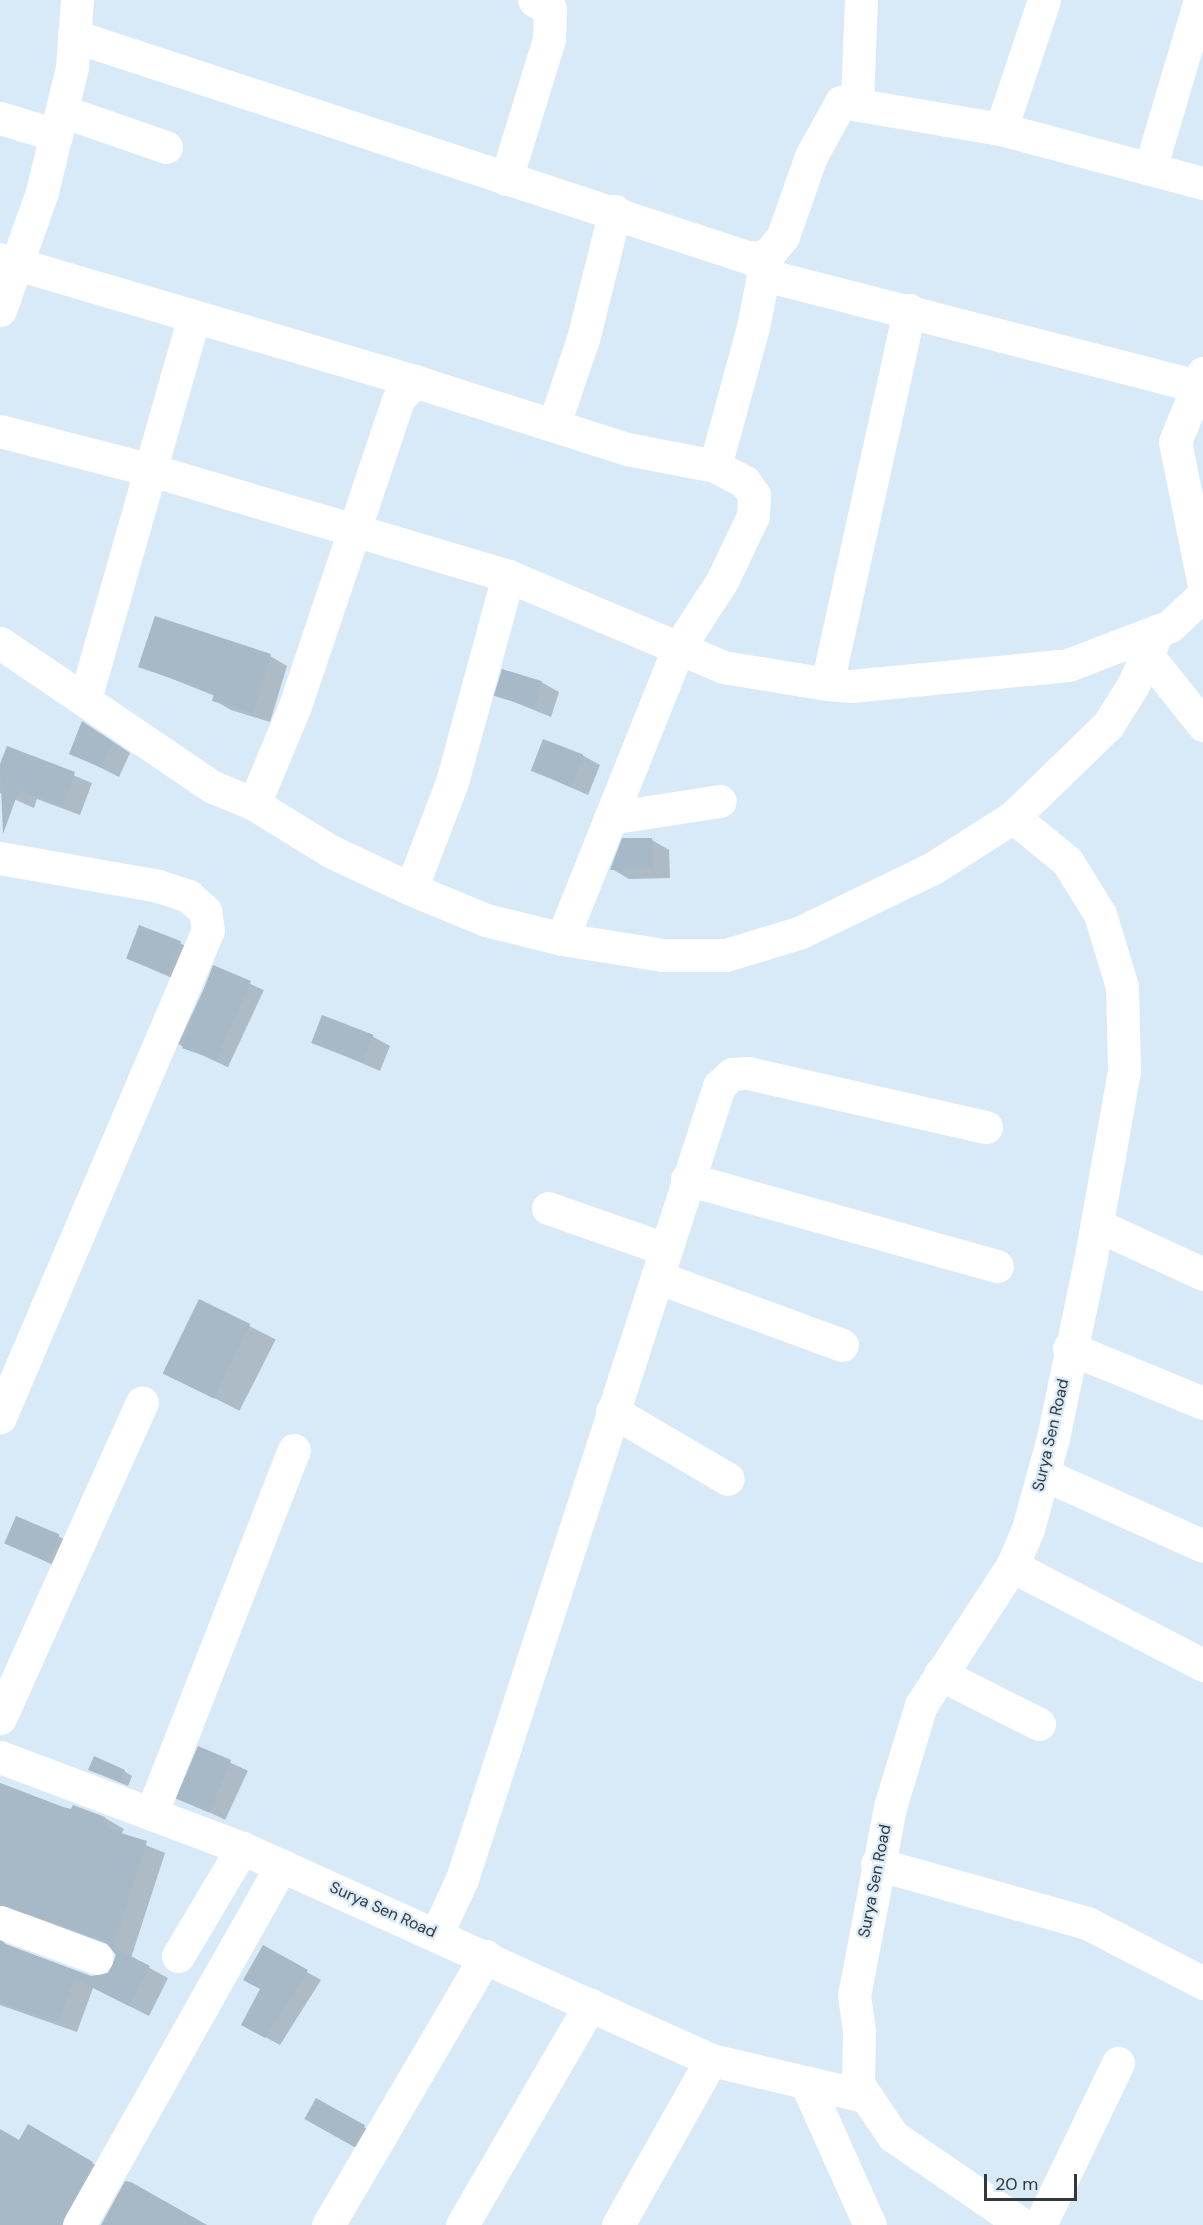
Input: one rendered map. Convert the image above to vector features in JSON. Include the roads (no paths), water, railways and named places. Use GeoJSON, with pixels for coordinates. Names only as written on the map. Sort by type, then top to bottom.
{"type":"FeatureCollection","features":[{"type":"Feature","properties":{"kind":"street"},"geometry":{"type":"LineString","coordinates":[[507,179],[549,39],[550,9],[534,0]]}},
{"type":"Feature","properties":{"kind":"street"},"geometry":{"type":"LineString","coordinates":[[857,102],[861,0]]}},
{"type":"Feature","properties":{"kind":"street"},"geometry":{"type":"LineString","coordinates":[[1001,129],[1044,0]]}},
{"type":"Feature","properties":{"kind":"street"},"geometry":{"type":"LineString","coordinates":[[1150,169],[1200,0]]}},
{"type":"Feature","properties":{"kind":"street"},"geometry":{"type":"LineString","coordinates":[[0,310],[8,261],[42,192],[72,67],[69,11],[507,179],[615,211],[766,265],[909,309],[1201,380],[1175,442],[1203,581]]}},
{"type":"Feature","properties":{"kind":"street"},"geometry":{"type":"LineString","coordinates":[[715,466],[766,265],[783,236],[811,156],[842,102],[857,102],[1001,129],[1203,183]]}},
{"type":"Feature","properties":{"kind":"street"},"geometry":{"type":"LineString","coordinates":[[0,117],[59,123],[166,147]]}},
{"type":"Feature","properties":{"kind":"street"},"geometry":{"type":"LineString","coordinates":[[554,424],[583,339],[615,211]]}},
{"type":"Feature","properties":{"kind":"street"},"geometry":{"type":"LineString","coordinates":[[8,261],[414,381],[627,449],[715,466],[745,482],[754,495],[753,516],[723,581],[679,647],[562,939]]}},
{"type":"Feature","properties":{"kind":"street"},"geometry":{"type":"LineString","coordinates":[[827,684],[909,309]]}},
{"type":"Feature","properties":{"kind":"street"},"geometry":{"type":"LineString","coordinates":[[85,699],[194,317]]}},
{"type":"Feature","properties":{"kind":"street"},"geometry":{"type":"LineString","coordinates":[[254,804],[295,706],[398,400],[414,381]]}},
{"type":"Feature","properties":{"kind":"street"},"geometry":{"type":"LineString","coordinates":[[0,431],[151,470],[508,576],[723,667],[851,686],[1068,665],[1153,643]]}},
{"type":"Feature","properties":{"kind":"street"},"geometry":{"type":"LineString","coordinates":[[411,889],[452,782],[508,576]]}},
{"type":"Feature","properties":{"kind":"street"},"geometry":{"type":"LineString","coordinates":[[0,643],[213,788],[254,804],[330,851],[411,889],[486,920],[562,939],[663,955],[726,955],[822,922],[933,868],[1013,817],[1108,725],[1153,643],[1203,595]]}},
{"type":"Feature","properties":{"kind":"street"},"geometry":{"type":"LineString","coordinates":[[1153,643],[1203,725]]}},
{"type":"Feature","properties":{"kind":"street"},"geometry":{"type":"LineString","coordinates":[[610,818],[720,801]]}},
{"type":"Feature","properties":{"kind":"street","name":"Surya Sen Road"},"geometry":{"type":"LineString","coordinates":[[865,2096],[858,2084],[859,2032],[854,1995],[877,1864],[890,1807],[921,1705],[1012,1566],[1028,1529],[1043,1474],[1097,1225],[1124,1071],[1122,987],[1100,914],[1067,861],[1013,817]]}},
{"type":"Feature","properties":{"kind":"street"},"geometry":{"type":"LineString","coordinates":[[0,858],[158,886],[188,896],[205,911],[208,930],[0,1417]]}},
{"type":"Feature","properties":{"kind":"street"},"geometry":{"type":"LineString","coordinates":[[437,1933],[462,1879],[719,1086],[732,1074],[789,1080],[986,1127]]}},
{"type":"Feature","properties":{"kind":"street"},"geometry":{"type":"LineString","coordinates":[[687,1179],[997,1266]]}},
{"type":"Feature","properties":{"kind":"street"},"geometry":{"type":"LineString","coordinates":[[548,1208],[661,1263],[842,1345]]}},
{"type":"Feature","properties":{"kind":"street"},"geometry":{"type":"LineString","coordinates":[[1097,1225],[1203,1274]]}},
{"type":"Feature","properties":{"kind":"street"},"geometry":{"type":"LineString","coordinates":[[1069,1348],[1203,1403]]}},
{"type":"Feature","properties":{"kind":"street"},"geometry":{"type":"LineString","coordinates":[[0,1718],[142,1402]]}},
{"type":"Feature","properties":{"kind":"street"},"geometry":{"type":"LineString","coordinates":[[612,1411],[728,1479]]}},
{"type":"Feature","properties":{"kind":"street"},"geometry":{"type":"LineString","coordinates":[[152,1812],[294,1450]]}},
{"type":"Feature","properties":{"kind":"street"},"geometry":{"type":"LineString","coordinates":[[1043,1474],[1203,1546]]}},
{"type":"Feature","properties":{"kind":"street"},"geometry":{"type":"LineString","coordinates":[[1012,1566],[1203,1665]]}},
{"type":"Feature","properties":{"kind":"street"},"geometry":{"type":"LineString","coordinates":[[940,1674],[1039,1724]]}},
{"type":"Feature","properties":{"kind":"street","name":"Surya Sen Road"},"geometry":{"type":"LineString","coordinates":[[0,1757],[152,1812],[282,1865],[437,1933],[711,2060],[807,2085],[865,2096]]}},
{"type":"Feature","properties":{"kind":"street"},"geometry":{"type":"LineString","coordinates":[[178,1956],[242,1848]]}},
{"type":"Feature","properties":{"kind":"street"},"geometry":{"type":"LineString","coordinates":[[877,1864],[1087,1923],[1203,1983]]}},
{"type":"Feature","properties":{"kind":"street"},"geometry":{"type":"LineString","coordinates":[[80,2225],[282,1865]]}},
{"type":"Feature","properties":{"kind":"street"},"geometry":{"type":"LineString","coordinates":[[0,1922],[97,1958]]}},
{"type":"Feature","properties":{"kind":"street"},"geometry":{"type":"LineString","coordinates":[[328,2225],[486,1956]]}},
{"type":"Feature","properties":{"kind":"street"},"geometry":{"type":"LineString","coordinates":[[462,2225],[590,2005]]}},
{"type":"Feature","properties":{"kind":"street"},"geometry":{"type":"LineString","coordinates":[[618,2225],[711,2060]]}},
{"type":"Feature","properties":{"kind":"street"},"geometry":{"type":"LineString","coordinates":[[1040,2225],[1118,2063]]}},
{"type":"Feature","properties":{"kind":"street"},"geometry":{"type":"LineString","coordinates":[[807,2085],[870,2225]]}},
{"type":"Feature","properties":{"kind":"street"},"geometry":{"type":"LineString","coordinates":[[865,2096],[893,2136],[1023,2225]]}}]}
